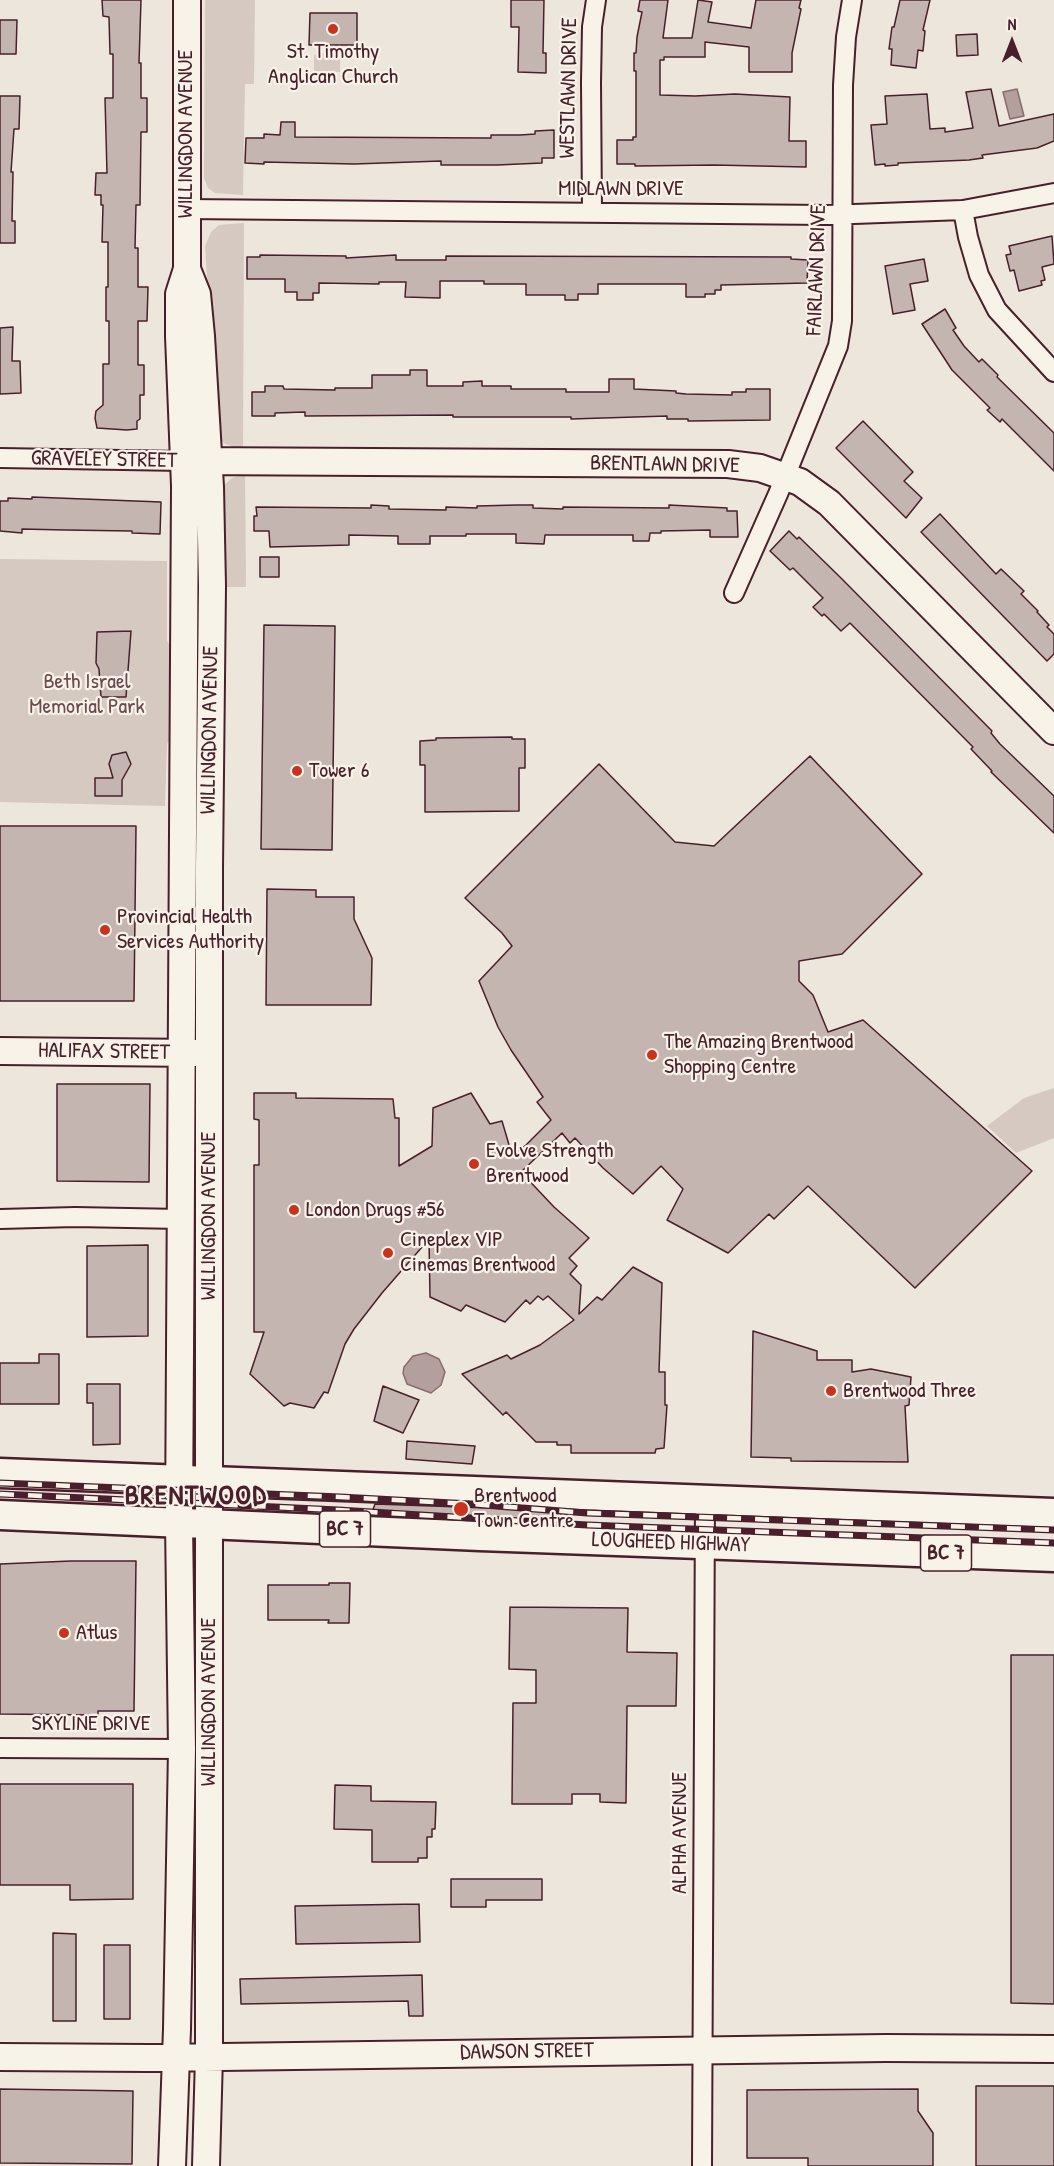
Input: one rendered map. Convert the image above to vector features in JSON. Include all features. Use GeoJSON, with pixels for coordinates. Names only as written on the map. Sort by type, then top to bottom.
{"type":"FeatureCollection","features":[{"type":"Feature","properties":{"kind":"main road","name":"WILLINGDON AVENUE"},"geometry":{"type":"LineString","coordinates":[[172,2166],[182,1749],[179,1522],[181,1053],[196,461],[197,294],[187,269],[187,0]]}},
{"type":"Feature","properties":{"kind":"main road","name":"WILLINGDON AVENUE"},"geometry":{"type":"LineString","coordinates":[[196,461],[212,586],[208,867],[210,1524],[209,2056],[206,2166]]}},
{"type":"Feature","properties":{"kind":"main road","name":"BRENTLAWN DRIVE"},"geometry":{"type":"LineString","coordinates":[[196,461],[728,464],[748,465],[785,476],[800,482],[829,503],[1054,731]]}},
{"type":"Feature","properties":{"kind":"main road","name":"HALIFAX STREET"},"geometry":{"type":"LineString","coordinates":[[0,1051],[209,1053]]}},
{"type":"Feature","properties":{"kind":"main road","name":"LOUGHEED HIGHWAY"},"geometry":{"type":"LineString","coordinates":[[0,1473],[1054,1513]]}},
{"type":"Feature","properties":{"kind":"main road","name":"LOUGHEED HIGHWAY"},"geometry":{"type":"LineString","coordinates":[[0,1515],[480,1536],[1054,1557]]}},
{"type":"Feature","properties":{"kind":"main road","name":"DAWSON STREET"},"geometry":{"type":"LineString","coordinates":[[0,2057],[1054,2049]]}},
{"type":"Feature","properties":{"kind":"street","name":"WESTLAWN DRIVE"},"geometry":{"type":"LineString","coordinates":[[592,213],[591,63],[592,27],[596,0]]}},
{"type":"Feature","properties":{"kind":"street","name":"FAIRLAWN DRIVE"},"geometry":{"type":"LineString","coordinates":[[734,593],[838,346],[842,321],[843,86],[846,37],[852,0]]}},
{"type":"Feature","properties":{"kind":"street","name":"MIDLAWN DRIVE"},"geometry":{"type":"LineString","coordinates":[[186,209],[843,214],[963,210],[1054,194]]}},
{"type":"Feature","properties":{"kind":"street"},"geometry":{"type":"LineString","coordinates":[[963,210],[979,275],[997,310],[1054,372]]}},
{"type":"Feature","properties":{"kind":"street","name":"GRAVELEY STREET"},"geometry":{"type":"LineString","coordinates":[[0,458],[196,461]]}},
{"type":"Feature","properties":{"kind":"street"},"geometry":{"type":"LineString","coordinates":[[0,1220],[75,1217],[181,1219]]}},
{"type":"Feature","properties":{"kind":"street","name":"ALPHA AVENUE"},"geometry":{"type":"LineString","coordinates":[[702,2166],[705,1500]]}},
{"type":"Feature","properties":{"kind":"street","name":"SKYLINE DRIVE"},"geometry":{"type":"LineString","coordinates":[[0,1748],[182,1749]]}},
{"type":"Feature","properties":{"kind":"green space"},"geometry":{"type":"Polygon","coordinates":[[[205,0],[255,0],[254,84],[245,84],[243,195],[215,193],[208,188],[204,178],[205,0]]]}},
{"type":"Feature","properties":{"kind":"green space"},"geometry":{"type":"Polygon","coordinates":[[[340,51],[340,72],[314,71],[314,55],[340,51]]]}},
{"type":"Feature","properties":{"kind":"green space"},"geometry":{"type":"Polygon","coordinates":[[[244,223],[243,450],[225,444],[219,438],[217,428],[205,246],[211,232],[219,225],[244,223]]]}},
{"type":"Feature","properties":{"kind":"green space"},"geometry":{"type":"Polygon","coordinates":[[[245,474],[246,587],[221,587],[222,487],[232,478],[245,474]]]}},
{"type":"Feature","properties":{"kind":"green space","name":"Beth Israel Memorial Park"},"geometry":{"type":"Polygon","coordinates":[[[0,559],[167,561],[167,641],[173,651],[173,734],[167,744],[165,806],[0,802],[0,559]]]}},
{"type":"Feature","properties":{"kind":"green space"},"geometry":{"type":"Polygon","coordinates":[[[1054,1088],[1054,1138],[1016,1153],[987,1126],[1024,1098],[1054,1088]]]}},
{"type":"Feature","properties":{"kind":"shaded area"},"geometry":{"type":"Polygon","coordinates":[[[1017,89],[1024,116],[1010,119],[1003,92],[1017,89]]]}},
{"type":"Feature","properties":{"kind":"shaded area"},"geometry":{"type":"Polygon","coordinates":[[[426,1353],[439,1359],[445,1372],[441,1385],[431,1393],[407,1384],[403,1373],[404,1367],[413,1356],[426,1353]]]}},
{"type":"Feature","properties":{"kind":"building"},"geometry":{"type":"Polygon","coordinates":[[[102,0],[141,0],[139,63],[141,63],[141,98],[147,98],[147,132],[141,132],[140,205],[136,205],[135,248],[138,248],[138,287],[148,287],[147,321],[138,321],[138,365],[144,365],[144,395],[140,395],[140,419],[137,421],[137,429],[127,430],[97,428],[95,418],[96,411],[103,405],[103,364],[109,364],[109,321],[106,321],[108,242],[102,242],[101,195],[95,195],[96,173],[107,173],[105,98],[113,98],[113,54],[110,54],[109,17],[103,16],[102,0]]]}},
{"type":"Feature","properties":{"kind":"building"},"geometry":{"type":"Polygon","coordinates":[[[511,0],[544,0],[543,53],[546,53],[546,73],[518,72],[519,27],[511,27],[511,0]]]}},
{"type":"Feature","properties":{"kind":"building"},"geometry":{"type":"Polygon","coordinates":[[[640,0],[668,0],[663,38],[692,38],[698,0],[712,2],[708,22],[751,28],[756,0],[801,0],[792,53],[792,72],[749,72],[749,47],[705,42],[705,57],[664,57],[664,60],[660,60],[660,95],[735,94],[790,97],[789,141],[806,141],[806,167],[617,164],[617,140],[633,140],[633,137],[636,137],[634,53],[636,53],[642,12],[638,11],[640,0]]]}},
{"type":"Feature","properties":{"kind":"building"},"geometry":{"type":"Polygon","coordinates":[[[900,0],[930,0],[923,30],[925,31],[923,51],[918,50],[916,68],[891,65],[892,49],[889,49],[892,27],[894,27],[900,0]]]}},
{"type":"Feature","properties":{"kind":"building","name":"St. Timothy Anglican Church"},"geometry":{"type":"Polygon","coordinates":[[[310,13],[357,13],[357,45],[309,45],[310,13]]]}},
{"type":"Feature","properties":{"kind":"building"},"geometry":{"type":"Polygon","coordinates":[[[0,20],[17,20],[16,54],[0,54],[0,20]]]}},
{"type":"Feature","properties":{"kind":"building"},"geometry":{"type":"Polygon","coordinates":[[[977,34],[978,55],[957,56],[956,35],[977,34]]]}},
{"type":"Feature","properties":{"kind":"building"},"geometry":{"type":"Polygon","coordinates":[[[991,89],[999,126],[1054,114],[1054,141],[1037,148],[982,155],[983,158],[969,160],[875,165],[871,125],[887,124],[885,96],[927,94],[930,129],[945,128],[945,132],[973,128],[966,92],[991,89]]]}},
{"type":"Feature","properties":{"kind":"building"},"geometry":{"type":"Polygon","coordinates":[[[0,96],[20,96],[19,129],[14,129],[11,172],[13,172],[12,221],[15,221],[15,243],[0,243],[0,96]]]}},
{"type":"Feature","properties":{"kind":"building"},"geometry":{"type":"Polygon","coordinates":[[[281,122],[295,122],[295,137],[491,138],[491,135],[535,134],[535,131],[554,130],[554,158],[542,158],[542,163],[497,165],[441,165],[441,161],[354,164],[245,163],[246,138],[264,138],[264,134],[280,135],[281,122]]]}},
{"type":"Feature","properties":{"kind":"building"},"geometry":{"type":"Polygon","coordinates":[[[1052,236],[1054,264],[1042,267],[1045,280],[1041,281],[1042,285],[1019,291],[1014,270],[1010,271],[1006,255],[1011,254],[1009,246],[1052,236]]]}},
{"type":"Feature","properties":{"kind":"building"},"geometry":{"type":"Polygon","coordinates":[[[260,255],[346,256],[346,258],[396,255],[396,260],[446,260],[446,256],[791,257],[791,259],[808,260],[807,283],[721,285],[721,290],[715,290],[715,294],[705,294],[705,297],[686,297],[686,284],[598,284],[598,294],[578,294],[578,300],[565,300],[565,295],[526,295],[526,284],[440,281],[440,298],[405,297],[406,282],[379,282],[379,284],[319,283],[319,293],[313,293],[313,300],[297,300],[297,292],[285,292],[285,279],[247,279],[247,257],[260,257],[260,255]]]}},
{"type":"Feature","properties":{"kind":"building"},"geometry":{"type":"Polygon","coordinates":[[[924,259],[928,281],[910,284],[915,310],[893,314],[885,266],[924,259]]]}},
{"type":"Feature","properties":{"kind":"building"},"geometry":{"type":"Polygon","coordinates":[[[945,309],[956,328],[953,330],[964,346],[979,362],[982,359],[998,375],[997,377],[1054,433],[1054,471],[1002,419],[1000,422],[987,410],[990,408],[952,370],[922,324],[945,309]]]}},
{"type":"Feature","properties":{"kind":"building"},"geometry":{"type":"Polygon","coordinates":[[[13,327],[12,361],[20,361],[21,393],[0,394],[0,328],[13,327]]]}},
{"type":"Feature","properties":{"kind":"building"},"geometry":{"type":"Polygon","coordinates":[[[410,370],[427,370],[427,386],[463,386],[463,382],[482,381],[482,386],[511,386],[511,389],[609,392],[609,379],[634,379],[634,389],[676,391],[676,393],[686,394],[732,395],[732,392],[746,392],[746,389],[770,389],[770,420],[688,421],[688,419],[667,419],[667,416],[571,419],[571,417],[453,417],[453,415],[305,416],[305,412],[252,416],[252,392],[265,392],[265,386],[283,386],[284,389],[335,390],[335,388],[372,388],[372,375],[410,375],[410,370]]]}},
{"type":"Feature","properties":{"kind":"building"},"geometry":{"type":"Polygon","coordinates":[[[863,421],[913,472],[904,481],[922,498],[906,518],[836,448],[863,421]]]}},
{"type":"Feature","properties":{"kind":"building"},"geometry":{"type":"Polygon","coordinates":[[[32,497],[161,502],[160,534],[132,533],[132,531],[22,529],[22,533],[0,531],[0,501],[8,501],[8,498],[32,499],[32,497]]]}},
{"type":"Feature","properties":{"kind":"building"},"geometry":{"type":"Polygon","coordinates":[[[371,505],[389,506],[389,509],[446,510],[446,507],[477,508],[477,506],[517,505],[563,509],[563,507],[669,508],[669,505],[727,508],[727,511],[737,511],[738,537],[710,537],[710,530],[661,531],[661,533],[650,533],[649,541],[633,541],[633,535],[545,535],[544,544],[516,543],[516,534],[466,534],[466,536],[430,536],[430,544],[398,544],[398,536],[349,535],[349,545],[270,547],[269,531],[254,531],[256,507],[371,508],[371,505]]]}},
{"type":"Feature","properties":{"kind":"building"},"geometry":{"type":"Polygon","coordinates":[[[940,514],[996,574],[1001,569],[1024,591],[1021,594],[1049,625],[1047,627],[1054,634],[1054,654],[1047,661],[921,532],[940,514]]]}},
{"type":"Feature","properties":{"kind":"building"},"geometry":{"type":"Polygon","coordinates":[[[789,531],[797,539],[799,537],[842,579],[992,731],[991,733],[1000,744],[1054,796],[1054,833],[991,772],[971,749],[973,747],[850,623],[841,631],[824,614],[822,616],[813,607],[823,598],[793,568],[790,570],[770,551],[789,531]]]}},
{"type":"Feature","properties":{"kind":"building"},"geometry":{"type":"Polygon","coordinates":[[[260,557],[279,557],[279,577],[260,577],[260,557]]]}},
{"type":"Feature","properties":{"kind":"building","name":"Tower 6"},"geometry":{"type":"Polygon","coordinates":[[[264,625],[335,626],[332,850],[261,849],[264,625]]]}},
{"type":"Feature","properties":{"kind":"building"},"geometry":{"type":"Polygon","coordinates":[[[131,631],[126,697],[101,697],[99,669],[96,663],[97,632],[131,631]]]}},
{"type":"Feature","properties":{"kind":"building"},"geometry":{"type":"Polygon","coordinates":[[[512,737],[512,739],[525,739],[525,768],[519,768],[519,811],[425,812],[425,765],[420,765],[420,741],[436,740],[436,738],[512,737]]]}},
{"type":"Feature","properties":{"kind":"building"},"geometry":{"type":"Polygon","coordinates":[[[126,752],[131,764],[122,780],[122,796],[95,796],[95,778],[113,778],[109,764],[112,755],[126,752]]]}},
{"type":"Feature","properties":{"kind":"building"},"geometry":{"type":"Polygon","coordinates":[[[810,756],[922,874],[842,954],[799,961],[799,981],[813,995],[828,1032],[863,1020],[1032,1171],[915,1288],[808,1186],[774,1219],[769,1214],[728,1253],[667,1220],[683,1189],[661,1166],[633,1194],[603,1168],[575,1138],[570,1143],[562,1133],[521,1172],[554,1207],[589,1238],[569,1258],[577,1266],[570,1274],[581,1285],[579,1314],[597,1297],[602,1300],[633,1267],[662,1283],[659,1372],[665,1372],[665,1405],[667,1405],[664,1448],[656,1449],[655,1453],[571,1453],[571,1445],[536,1442],[506,1412],[503,1415],[462,1374],[507,1355],[511,1359],[540,1345],[574,1320],[548,1296],[543,1300],[538,1296],[530,1304],[526,1300],[505,1322],[466,1305],[461,1311],[430,1297],[429,1239],[354,1329],[345,1344],[328,1393],[324,1392],[314,1408],[290,1403],[284,1406],[250,1374],[264,1332],[254,1332],[254,1165],[259,1165],[259,1120],[254,1119],[254,1093],[296,1093],[296,1098],[393,1099],[395,1118],[399,1118],[399,1166],[432,1146],[433,1108],[471,1093],[490,1124],[502,1121],[512,1155],[526,1145],[551,1120],[537,1102],[543,1097],[498,1027],[479,981],[512,946],[502,933],[465,898],[599,764],[675,842],[714,846],[810,756]]]}},
{"type":"Feature","properties":{"kind":"building"},"geometry":{"type":"Polygon","coordinates":[[[0,826],[136,826],[134,1001],[0,1001],[0,826]]]}},
{"type":"Feature","properties":{"kind":"building"},"geometry":{"type":"Polygon","coordinates":[[[267,889],[316,890],[316,897],[354,897],[354,919],[372,958],[371,1005],[266,1005],[267,889]]]}},
{"type":"Feature","properties":{"kind":"building"},"geometry":{"type":"Polygon","coordinates":[[[57,1084],[150,1084],[149,1182],[57,1181],[57,1084]]]}},
{"type":"Feature","properties":{"kind":"building"},"geometry":{"type":"Polygon","coordinates":[[[148,1245],[148,1336],[87,1337],[87,1246],[148,1245]]]}},
{"type":"Feature","properties":{"kind":"building","name":"Brentwood Three"},"geometry":{"type":"Polygon","coordinates":[[[753,1331],[817,1351],[817,1360],[852,1360],[852,1372],[871,1369],[911,1377],[909,1405],[905,1406],[908,1462],[791,1461],[791,1458],[751,1457],[753,1331]]]}},
{"type":"Feature","properties":{"kind":"building"},"geometry":{"type":"Polygon","coordinates":[[[39,1354],[59,1354],[59,1404],[0,1404],[0,1363],[39,1363],[39,1354]]]}},
{"type":"Feature","properties":{"kind":"building"},"geometry":{"type":"Polygon","coordinates":[[[87,1384],[120,1384],[120,1444],[93,1445],[93,1403],[87,1403],[87,1384]]]}},
{"type":"Feature","properties":{"kind":"building"},"geometry":{"type":"Polygon","coordinates":[[[383,1386],[419,1400],[403,1433],[374,1421],[383,1386]]]}},
{"type":"Feature","properties":{"kind":"building"},"geometry":{"type":"Polygon","coordinates":[[[407,1441],[475,1446],[472,1464],[406,1459],[407,1441]]]}},
{"type":"Feature","properties":{"kind":"building"},"geometry":{"type":"Polygon","coordinates":[[[375,1504],[571,1511],[569,1523],[481,1520],[371,1515],[375,1504]]]}},
{"type":"Feature","properties":{"kind":"building","name":"Atlus"},"geometry":{"type":"Polygon","coordinates":[[[136,1561],[134,1711],[98,1711],[98,1715],[0,1714],[0,1564],[136,1561]]]}},
{"type":"Feature","properties":{"kind":"building"},"geometry":{"type":"Polygon","coordinates":[[[329,1583],[350,1583],[349,1623],[328,1623],[329,1620],[268,1620],[268,1585],[329,1585],[329,1583]]]}},
{"type":"Feature","properties":{"kind":"building"},"geometry":{"type":"Polygon","coordinates":[[[510,1607],[628,1608],[627,1652],[677,1653],[676,1706],[627,1706],[626,1803],[600,1802],[600,1794],[572,1794],[572,1804],[512,1804],[513,1703],[536,1703],[536,1670],[509,1669],[510,1607]]]}},
{"type":"Feature","properties":{"kind":"building"},"geometry":{"type":"Polygon","coordinates":[[[1011,1655],[1054,1655],[1054,2004],[1011,2003],[1011,1655]]]}},
{"type":"Feature","properties":{"kind":"building"},"geometry":{"type":"Polygon","coordinates":[[[0,1784],[133,1784],[133,1899],[70,1900],[70,1885],[0,1885],[0,1784]]]}},
{"type":"Feature","properties":{"kind":"building"},"geometry":{"type":"Polygon","coordinates":[[[335,1785],[371,1786],[371,1801],[436,1802],[435,1829],[432,1829],[432,1837],[427,1837],[427,1858],[418,1858],[418,1862],[372,1862],[372,1830],[334,1829],[335,1785]]]}},
{"type":"Feature","properties":{"kind":"building"},"geometry":{"type":"Polygon","coordinates":[[[451,1879],[542,1879],[542,1900],[486,1900],[486,1907],[451,1907],[451,1879]]]}},
{"type":"Feature","properties":{"kind":"building"},"geometry":{"type":"Polygon","coordinates":[[[419,1904],[420,1942],[296,1944],[295,1906],[419,1904]]]}},
{"type":"Feature","properties":{"kind":"building"},"geometry":{"type":"Polygon","coordinates":[[[53,1933],[76,1934],[76,2021],[53,2021],[53,1933]]]}},
{"type":"Feature","properties":{"kind":"building"},"geometry":{"type":"Polygon","coordinates":[[[104,1945],[130,1945],[130,2019],[104,2019],[104,1945]]]}},
{"type":"Feature","properties":{"kind":"building"},"geometry":{"type":"Polygon","coordinates":[[[422,1975],[423,2016],[409,2016],[408,2001],[241,2004],[240,1979],[422,1975]]]}},
{"type":"Feature","properties":{"kind":"building"},"geometry":{"type":"Polygon","coordinates":[[[976,2086],[1054,2086],[1054,2166],[976,2166],[976,2086]]]}},
{"type":"Feature","properties":{"kind":"building"},"geometry":{"type":"Polygon","coordinates":[[[0,2089],[133,2091],[132,2164],[0,2163],[0,2089]]]}},
{"type":"Feature","properties":{"kind":"building"},"geometry":{"type":"Polygon","coordinates":[[[918,2089],[918,2111],[933,2133],[933,2166],[808,2166],[808,2158],[747,2158],[747,2090],[918,2089]]]}},
{"type":"Feature","properties":{"kind":"railway"},"geometry":{"type":"LineString","coordinates":[[0,1483],[340,1497],[587,1513],[1054,1530]]}},
{"type":"Feature","properties":{"kind":"railway"},"geometry":{"type":"LineString","coordinates":[[0,1494],[338,1510],[587,1525],[1054,1543]]}},
{"type":"Feature","properties":{"kind":"place","name":"St. Timothy Anglican Church"},"geometry":{"type":"Point","coordinates":[333,29]}},
{"type":"Feature","properties":{"kind":"place","name":"Tower 6"},"geometry":{"type":"Point","coordinates":[297,771]}},
{"type":"Feature","properties":{"kind":"place","name":"Provincial Health Services Authority"},"geometry":{"type":"Point","coordinates":[105,930]}},
{"type":"Feature","properties":{"kind":"place","name":"The Amazing Brentwood Shopping Centre"},"geometry":{"type":"Point","coordinates":[652,1055]}},
{"type":"Feature","properties":{"kind":"place","name":"Evolve Strength Brentwood"},"geometry":{"type":"Point","coordinates":[474,1164]}},
{"type":"Feature","properties":{"kind":"place","name":"London Drugs #56"},"geometry":{"type":"Point","coordinates":[294,1210]}},
{"type":"Feature","properties":{"kind":"place","name":"Cineplex VIP Cinemas Brentwood"},"geometry":{"type":"Point","coordinates":[388,1253]}},
{"type":"Feature","properties":{"kind":"place","name":"Brentwood Three"},"geometry":{"type":"Point","coordinates":[831,1391]}},
{"type":"Feature","properties":{"kind":"place","name":"Brentwood Town Centre"},"geometry":{"type":"Point","coordinates":[461,1509]}},
{"type":"Feature","properties":{"kind":"place","name":"Atlus"},"geometry":{"type":"Point","coordinates":[64,1633]}},
{"type":"Feature","properties":{"kind":"district","name":"BRENTWOOD"},"geometry":{"type":"Point","coordinates":[196,1497]}}]}
